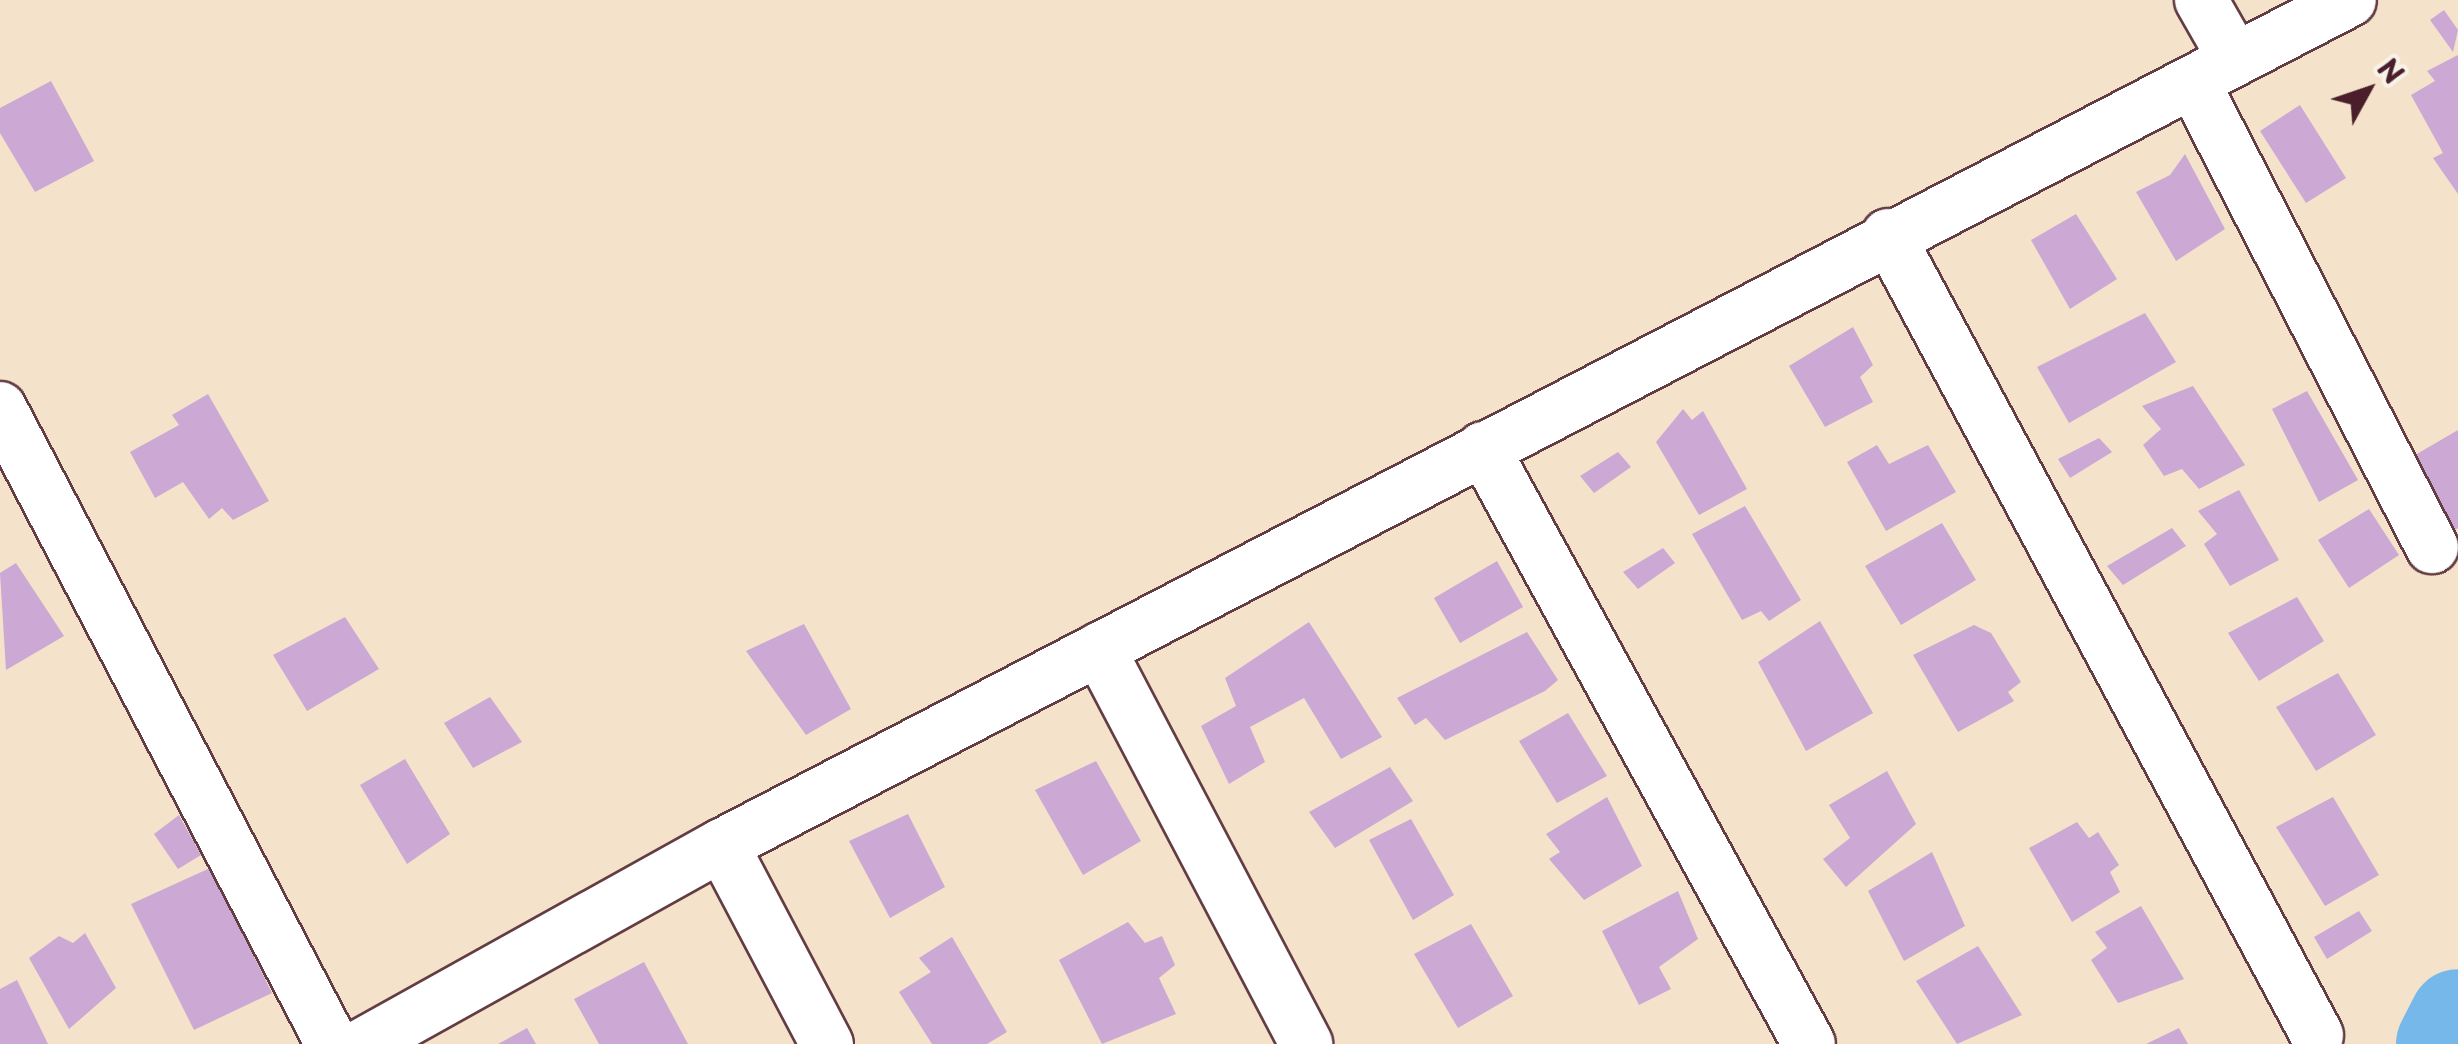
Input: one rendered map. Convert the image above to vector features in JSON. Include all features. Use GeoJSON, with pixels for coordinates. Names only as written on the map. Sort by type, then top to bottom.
{"type":"FeatureCollection","features":[{"type":"Feature","properties":{"kind":"street"},"geometry":{"type":"LineString","coordinates":[[2201,0],[2213,69],[2432,547]]}},
{"type":"Feature","properties":{"kind":"street"},"geometry":{"type":"LineString","coordinates":[[364,1044],[722,845],[1888,235],[2350,0]]}},
{"type":"Feature","properties":{"kind":"street"},"geometry":{"type":"LineString","coordinates":[[1888,235],[2317,1034]]}},
{"type":"Feature","properties":{"kind":"street"},"geometry":{"type":"LineString","coordinates":[[0,408],[332,1044]]}},
{"type":"Feature","properties":{"kind":"street"},"geometry":{"type":"LineString","coordinates":[[1482,448],[1809,1044]]}},
{"type":"Feature","properties":{"kind":"street"},"geometry":{"type":"LineString","coordinates":[[1099,649],[1306,1044]]}},
{"type":"Feature","properties":{"kind":"street"},"geometry":{"type":"LineString","coordinates":[[722,845],[827,1044]]}},
{"type":"Feature","properties":{"kind":"building"},"geometry":{"type":"Polygon","coordinates":[[[2444,10],[2458,30],[2453,52],[2430,20],[2444,10]]]}},
{"type":"Feature","properties":{"kind":"building"},"geometry":{"type":"Polygon","coordinates":[[[2458,55],[2458,194],[2433,158],[2443,153],[2411,95],[2435,81],[2427,71],[2458,55]]]}},
{"type":"Feature","properties":{"kind":"building"},"geometry":{"type":"Polygon","coordinates":[[[51,81],[94,161],[35,192],[0,133],[0,108],[51,81]]]}},
{"type":"Feature","properties":{"kind":"building"},"geometry":{"type":"Polygon","coordinates":[[[2300,105],[2346,178],[2306,203],[2260,131],[2300,105]]]}},
{"type":"Feature","properties":{"kind":"building"},"geometry":{"type":"Polygon","coordinates":[[[2185,154],[2225,229],[2176,261],[2136,192],[2170,175],[2185,154]]]}},
{"type":"Feature","properties":{"kind":"building"},"geometry":{"type":"Polygon","coordinates":[[[2076,214],[2117,279],[2070,309],[2031,240],[2076,214]]]}},
{"type":"Feature","properties":{"kind":"building"},"geometry":{"type":"Polygon","coordinates":[[[2145,313],[2176,362],[2069,423],[2037,367],[2145,313]]]}},
{"type":"Feature","properties":{"kind":"building"},"geometry":{"type":"Polygon","coordinates":[[[1853,327],[1873,365],[1860,377],[1873,402],[1825,427],[1789,366],[1853,327]]]}},
{"type":"Feature","properties":{"kind":"building"},"geometry":{"type":"Polygon","coordinates":[[[2193,386],[2245,465],[2199,489],[2182,469],[2164,476],[2143,445],[2161,429],[2142,406],[2193,386]]]}},
{"type":"Feature","properties":{"kind":"building"},"geometry":{"type":"Polygon","coordinates":[[[2307,391],[2358,480],[2319,502],[2272,409],[2307,391]]]}},
{"type":"Feature","properties":{"kind":"building"},"geometry":{"type":"Polygon","coordinates":[[[208,394],[269,501],[233,520],[222,508],[209,519],[183,482],[155,498],[130,452],[179,425],[172,415],[208,394]]]}},
{"type":"Feature","properties":{"kind":"building"},"geometry":{"type":"Polygon","coordinates":[[[1683,409],[1692,420],[1703,411],[1747,489],[1699,515],[1656,442],[1683,409]]]}},
{"type":"Feature","properties":{"kind":"building"},"geometry":{"type":"Polygon","coordinates":[[[2458,430],[2458,528],[2453,531],[2410,458],[2458,430]]]}},
{"type":"Feature","properties":{"kind":"building"},"geometry":{"type":"Polygon","coordinates":[[[2099,438],[2112,452],[2070,478],[2058,459],[2099,438]]]}},
{"type":"Feature","properties":{"kind":"building"},"geometry":{"type":"Polygon","coordinates":[[[1877,445],[1889,464],[1928,445],[1956,492],[1886,531],[1847,462],[1877,445]]]}},
{"type":"Feature","properties":{"kind":"building"},"geometry":{"type":"Polygon","coordinates":[[[1618,452],[1631,467],[1594,493],[1580,476],[1618,452]]]}},
{"type":"Feature","properties":{"kind":"building"},"geometry":{"type":"Polygon","coordinates":[[[2239,490],[2279,560],[2230,586],[2204,544],[2217,534],[2198,511],[2239,490]]]}},
{"type":"Feature","properties":{"kind":"building"},"geometry":{"type":"Polygon","coordinates":[[[1745,506],[1801,600],[1769,621],[1761,611],[1742,620],[1692,534],[1745,506]]]}},
{"type":"Feature","properties":{"kind":"building"},"geometry":{"type":"Polygon","coordinates":[[[2369,509],[2399,555],[2349,588],[2318,540],[2369,509]]]}},
{"type":"Feature","properties":{"kind":"building"},"geometry":{"type":"Polygon","coordinates":[[[1942,523],[1976,580],[1901,625],[1865,566],[1942,523]]]}},
{"type":"Feature","properties":{"kind":"building"},"geometry":{"type":"Polygon","coordinates":[[[2172,528],[2186,546],[2123,585],[2107,566],[2172,528]]]}},
{"type":"Feature","properties":{"kind":"building"},"geometry":{"type":"Polygon","coordinates":[[[1663,548],[1675,563],[1638,589],[1623,572],[1663,548]]]}},
{"type":"Feature","properties":{"kind":"building"},"geometry":{"type":"Polygon","coordinates":[[[1497,561],[1523,607],[1460,643],[1434,598],[1497,561]]]}},
{"type":"Feature","properties":{"kind":"building"},"geometry":{"type":"Polygon","coordinates":[[[16,563],[64,636],[6,670],[0,573],[16,563]]]}},
{"type":"Feature","properties":{"kind":"building"},"geometry":{"type":"Polygon","coordinates":[[[2297,597],[2324,641],[2259,681],[2228,633],[2297,597]]]}},
{"type":"Feature","properties":{"kind":"building"},"geometry":{"type":"Polygon","coordinates":[[[345,617],[379,669],[307,711],[273,655],[345,617]]]}},
{"type":"Feature","properties":{"kind":"building"},"geometry":{"type":"Polygon","coordinates":[[[1820,621],[1873,713],[1806,751],[1758,662],[1820,621]]]}},
{"type":"Feature","properties":{"kind":"building"},"geometry":{"type":"Polygon","coordinates":[[[1309,622],[1382,737],[1341,759],[1304,698],[1250,727],[1265,762],[1229,784],[1201,726],[1236,706],[1225,678],[1309,622]]]}},
{"type":"Feature","properties":{"kind":"building"},"geometry":{"type":"Polygon","coordinates":[[[804,624],[851,709],[806,735],[746,651],[804,624]]]}},
{"type":"Feature","properties":{"kind":"building"},"geometry":{"type":"Polygon","coordinates":[[[1974,625],[1991,633],[2021,682],[2008,692],[2014,701],[1958,732],[1913,655],[1974,625]]]}},
{"type":"Feature","properties":{"kind":"building"},"geometry":{"type":"Polygon","coordinates":[[[1527,632],[1558,680],[1545,691],[1445,740],[1426,718],[1415,725],[1397,698],[1527,632]]]}},
{"type":"Feature","properties":{"kind":"building"},"geometry":{"type":"Polygon","coordinates":[[[2338,673],[2376,735],[2316,771],[2276,707],[2338,673]]]}},
{"type":"Feature","properties":{"kind":"building"},"geometry":{"type":"Polygon","coordinates":[[[490,697],[522,742],[473,768],[444,723],[490,697]]]}},
{"type":"Feature","properties":{"kind":"building"},"geometry":{"type":"Polygon","coordinates":[[[1568,713],[1607,776],[1557,803],[1519,741],[1568,713]]]}},
{"type":"Feature","properties":{"kind":"building"},"geometry":{"type":"Polygon","coordinates":[[[405,759],[450,834],[407,864],[360,785],[405,759]]]}},
{"type":"Feature","properties":{"kind":"building"},"geometry":{"type":"Polygon","coordinates":[[[1096,761],[1141,841],[1083,875],[1035,790],[1096,761]]]}},
{"type":"Feature","properties":{"kind":"building"},"geometry":{"type":"Polygon","coordinates":[[[1390,767],[1413,801],[1335,848],[1309,812],[1390,767]]]}},
{"type":"Feature","properties":{"kind":"building"},"geometry":{"type":"Polygon","coordinates":[[[1887,771],[1916,824],[1846,887],[1823,859],[1850,838],[1829,805],[1887,771]]]}},
{"type":"Feature","properties":{"kind":"building"},"geometry":{"type":"Polygon","coordinates":[[[1607,797],[1642,866],[1584,900],[1549,859],[1560,852],[1546,834],[1607,797]]]}},
{"type":"Feature","properties":{"kind":"building"},"geometry":{"type":"Polygon","coordinates":[[[2333,797],[2379,875],[2325,906],[2276,827],[2333,797]]]}},
{"type":"Feature","properties":{"kind":"building"},"geometry":{"type":"Polygon","coordinates":[[[908,814],[945,887],[890,918],[849,841],[908,814]]]}},
{"type":"Feature","properties":{"kind":"building"},"geometry":{"type":"Polygon","coordinates":[[[179,815],[201,855],[178,869],[154,834],[179,815]]]}},
{"type":"Feature","properties":{"kind":"building"},"geometry":{"type":"Polygon","coordinates":[[[1411,819],[1454,895],[1413,920],[1369,840],[1411,819]]]}},
{"type":"Feature","properties":{"kind":"building"},"geometry":{"type":"Polygon","coordinates":[[[2077,822],[2089,838],[2098,832],[2119,865],[2110,872],[2120,892],[2072,922],[2029,848],[2077,822]]]}},
{"type":"Feature","properties":{"kind":"building"},"geometry":{"type":"Polygon","coordinates":[[[1932,852],[1965,926],[1904,961],[1868,891],[1932,852]]]}},
{"type":"Feature","properties":{"kind":"building"},"geometry":{"type":"Polygon","coordinates":[[[210,868],[272,993],[194,1030],[131,904],[210,868]]]}},
{"type":"Feature","properties":{"kind":"building"},"geometry":{"type":"Polygon","coordinates":[[[1678,891],[1698,939],[1659,967],[1671,989],[1639,1005],[1602,931],[1678,891]]]}},
{"type":"Feature","properties":{"kind":"building"},"geometry":{"type":"Polygon","coordinates":[[[2141,906],[2184,979],[2118,1003],[2091,960],[2107,948],[2095,932],[2141,906]]]}},
{"type":"Feature","properties":{"kind":"building"},"geometry":{"type":"Polygon","coordinates":[[[2359,911],[2372,931],[2327,959],[2314,937],[2359,911]]]}},
{"type":"Feature","properties":{"kind":"building"},"geometry":{"type":"Polygon","coordinates":[[[1128,922],[1145,943],[1162,936],[1175,965],[1159,978],[1176,1014],[1102,1044],[1059,960],[1128,922]]]}},
{"type":"Feature","properties":{"kind":"building"},"geometry":{"type":"Polygon","coordinates":[[[1471,924],[1513,996],[1458,1028],[1414,954],[1471,924]]]}},
{"type":"Feature","properties":{"kind":"building"},"geometry":{"type":"Polygon","coordinates":[[[85,933],[116,988],[69,1029],[29,958],[59,936],[73,943],[85,933]]]}},
{"type":"Feature","properties":{"kind":"building"},"geometry":{"type":"Polygon","coordinates":[[[952,937],[1007,1032],[987,1044],[932,1044],[899,992],[931,972],[919,958],[952,937]]]}},
{"type":"Feature","properties":{"kind":"building"},"geometry":{"type":"Polygon","coordinates":[[[1978,946],[2022,1015],[1957,1044],[1916,981],[1978,946]]]}},
{"type":"Feature","properties":{"kind":"building"},"geometry":{"type":"Polygon","coordinates":[[[644,962],[688,1044],[599,1044],[574,999],[644,962]]]}},
{"type":"Feature","properties":{"kind":"building"},"geometry":{"type":"Polygon","coordinates":[[[17,980],[48,1044],[0,1044],[0,989],[17,980]]]}},
{"type":"Feature","properties":{"kind":"building"},"geometry":{"type":"Polygon","coordinates":[[[527,1028],[536,1044],[498,1044],[527,1028]]]}},
{"type":"Feature","properties":{"kind":"building"},"geometry":{"type":"Polygon","coordinates":[[[2179,1028],[2188,1044],[2146,1044],[2179,1028]]]}},
{"type":"Feature","properties":{"kind":"waterway"},"geometry":{"type":"LineString","coordinates":[[2445,1044],[2458,1018]]}}]}
